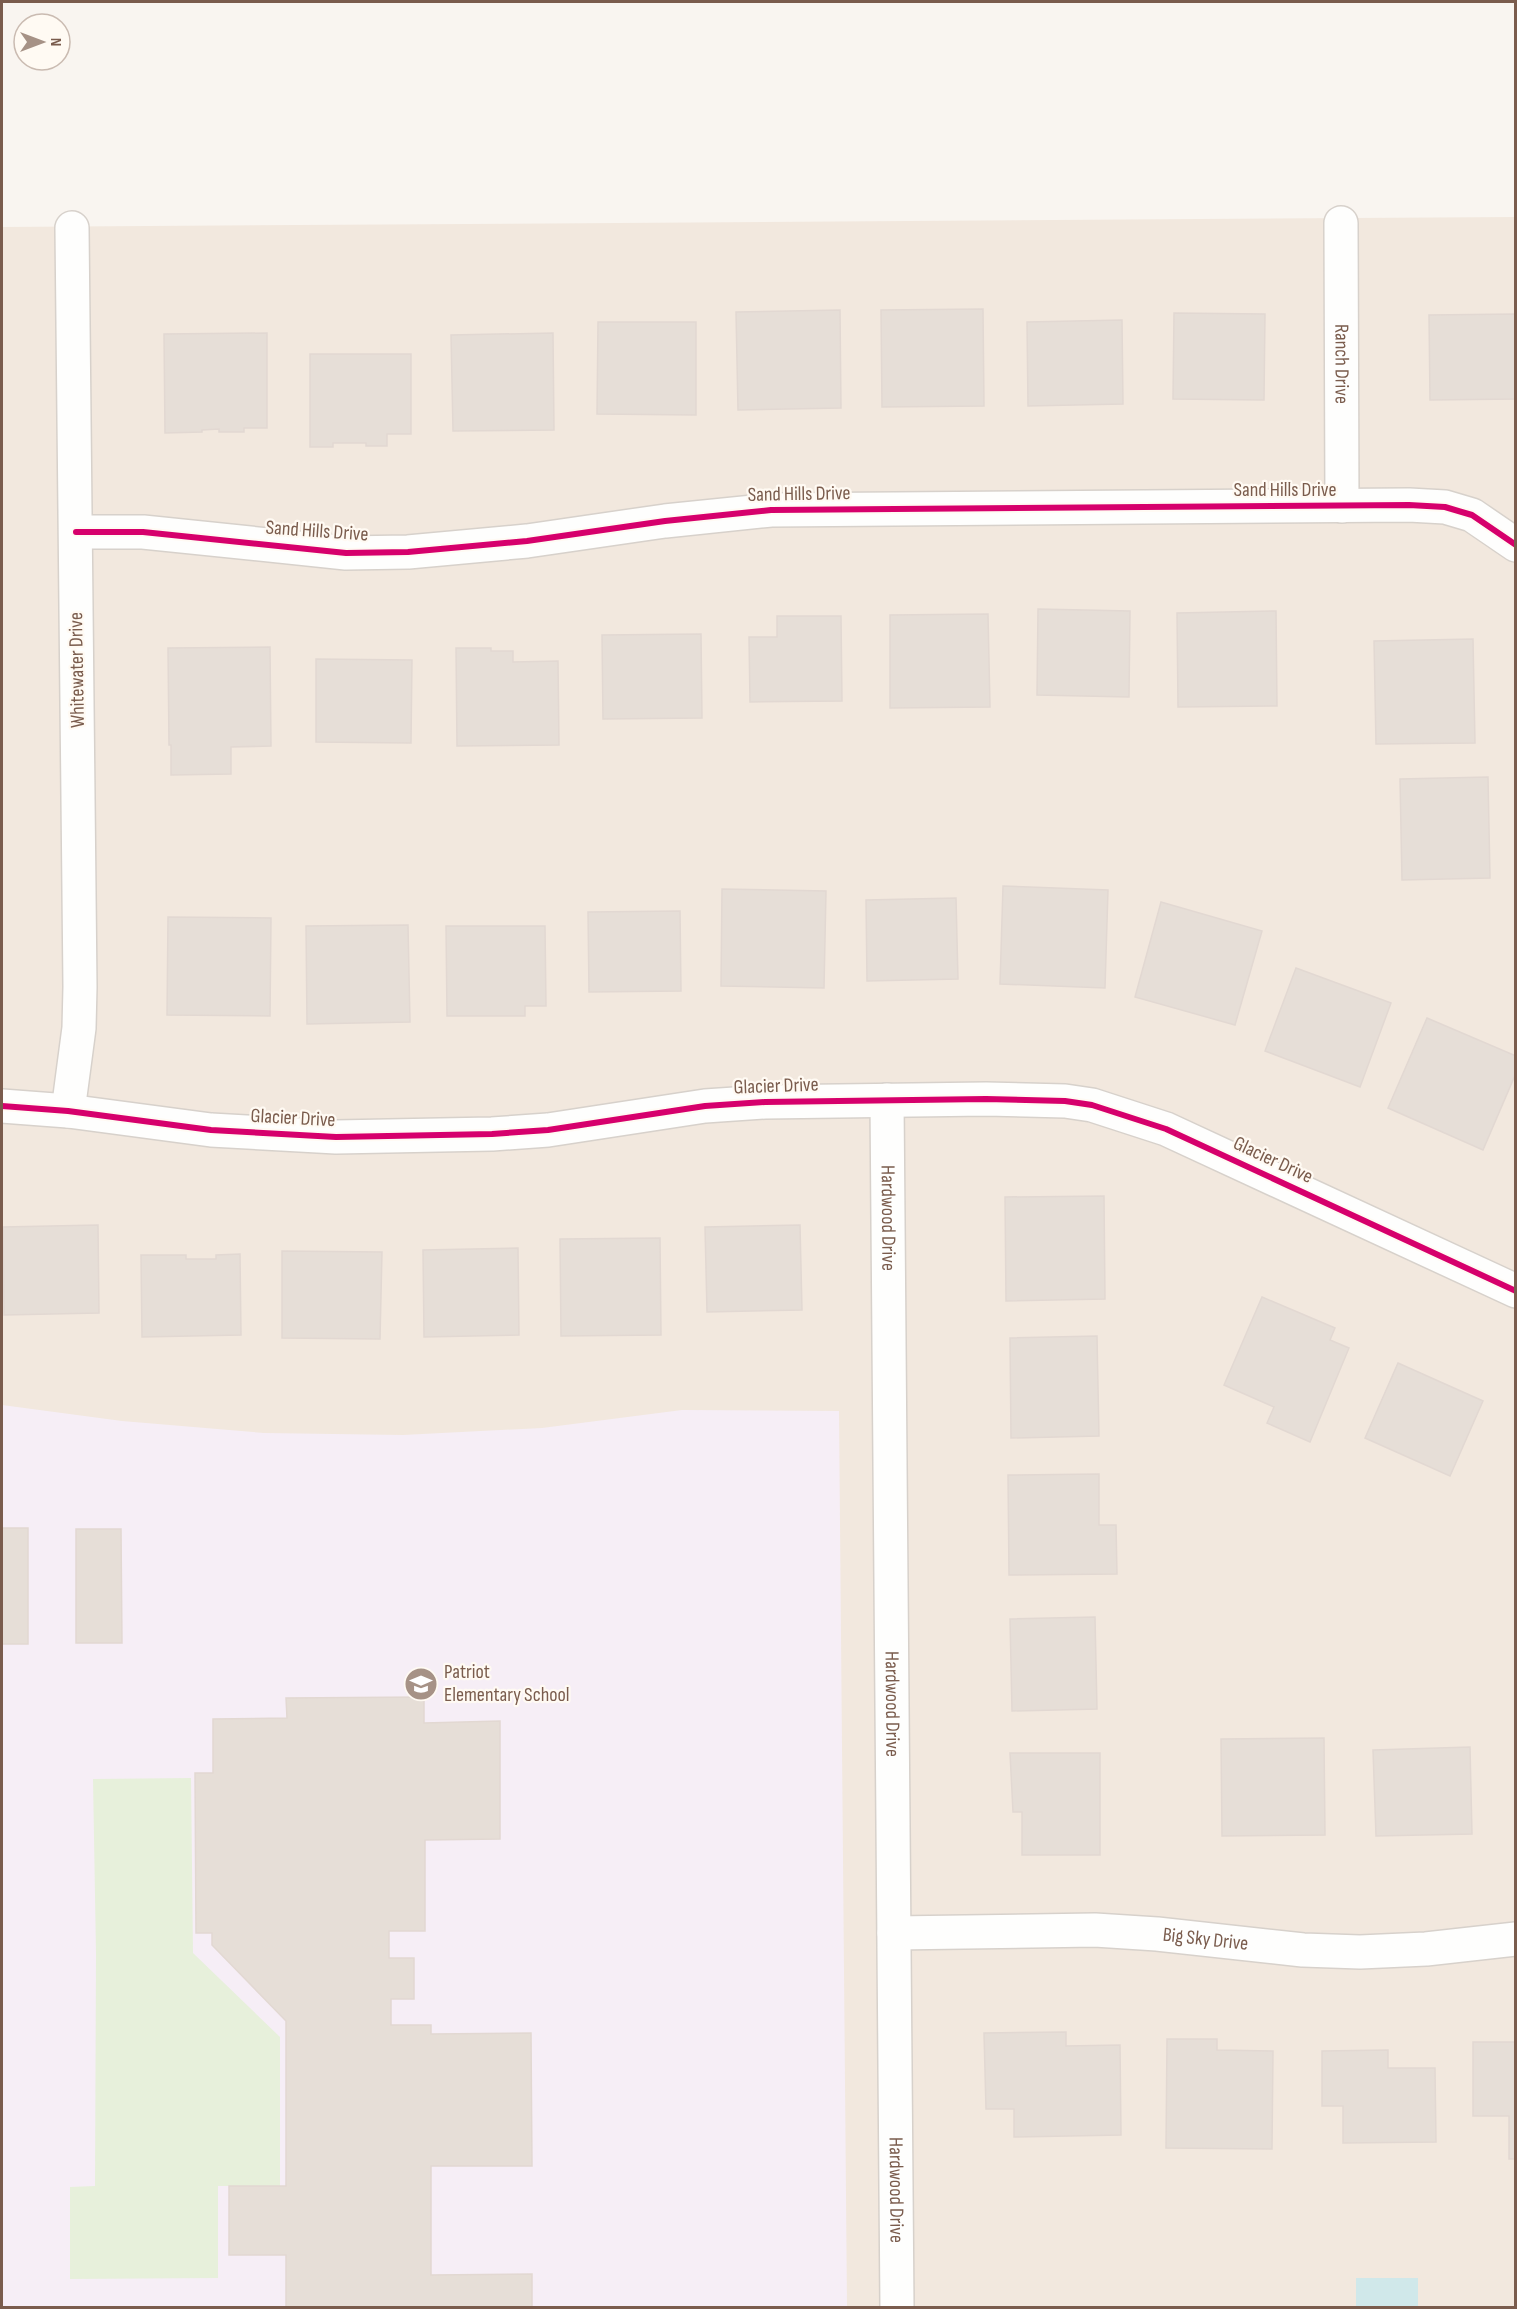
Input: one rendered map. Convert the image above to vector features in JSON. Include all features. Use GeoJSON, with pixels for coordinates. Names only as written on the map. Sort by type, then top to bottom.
{"type":"FeatureCollection","features":[{"type":"Feature","properties":{"kind":"street","name":"Ranch Drive"},"geometry":{"type":"LineString","coordinates":[[1341,223],[1342,506]]}},
{"type":"Feature","properties":{"kind":"street","name":"Whitewater Drive"},"geometry":{"type":"LineString","coordinates":[[68,1111],[79,1028],[80,987],[72,228]]}},
{"type":"Feature","properties":{"kind":"street","name":"Sand Hills Drive"},"geometry":{"type":"LineString","coordinates":[[76,532],[143,532],[346,553],[517,542],[665,521],[771,510],[1342,506],[1445,507],[1472,515],[1515,545]]}},
{"type":"Feature","properties":{"kind":"street","name":"Glacier Drive"},"geometry":{"type":"LineString","coordinates":[[2,1106],[68,1111],[212,1130],[274,1135],[348,1137],[492,1134],[548,1130],[715,1106],[765,1102],[1033,1099],[1092,1105],[1129,1116],[1210,1148],[1515,1291]]}},
{"type":"Feature","properties":{"kind":"street","name":"Hardwood Drive"},"geometry":{"type":"LineString","coordinates":[[887,1100],[897,2307]]}},
{"type":"Feature","properties":{"kind":"street","name":"Big Sky Drive"},"geometry":{"type":"LineString","coordinates":[[894,1933],[1095,1930],[1157,1934],[1303,1950],[1360,1952],[1426,1949],[1515,1939]]}},
{"type":"Feature","properties":{"kind":"shaded area"},"geometry":{"type":"Polygon","coordinates":[[[1515,217],[1515,2307],[2,2307],[2,227],[1515,217]]]}},
{"type":"Feature","properties":{"kind":"shaded area","name":"Patriot Elementary School"},"geometry":{"type":"Polygon","coordinates":[[[2,1405],[122,1421],[264,1433],[403,1435],[542,1428],[682,1410],[839,1411],[847,2307],[2,2308],[2,1405]]]}},
{"type":"Feature","properties":{"kind":"green space"},"geometry":{"type":"Polygon","coordinates":[[[191,1778],[193,1953],[280,2037],[280,2186],[218,2186],[218,2278],[70,2279],[70,2187],[95,2186],[96,1954],[93,1779],[191,1778]]]}},
{"type":"Feature","properties":{"kind":"water"},"geometry":{"type":"Polygon","coordinates":[[[1356,2278],[1418,2278],[1418,2307],[1356,2307],[1356,2278]]]}},
{"type":"Feature","properties":{"kind":"building"},"geometry":{"type":"Polygon","coordinates":[[[983,309],[984,406],[882,407],[881,310],[983,309]]]}},
{"type":"Feature","properties":{"kind":"building"},"geometry":{"type":"Polygon","coordinates":[[[840,310],[841,408],[738,410],[736,312],[840,310]]]}},
{"type":"Feature","properties":{"kind":"building"},"geometry":{"type":"Polygon","coordinates":[[[1174,313],[1265,314],[1264,400],[1173,399],[1174,313]]]}},
{"type":"Feature","properties":{"kind":"building"},"geometry":{"type":"Polygon","coordinates":[[[1516,314],[1516,399],[1430,400],[1429,315],[1516,314]]]}},
{"type":"Feature","properties":{"kind":"building"},"geometry":{"type":"Polygon","coordinates":[[[1122,320],[1123,404],[1028,406],[1027,322],[1122,320]]]}},
{"type":"Feature","properties":{"kind":"building"},"geometry":{"type":"Polygon","coordinates":[[[598,322],[696,322],[696,415],[597,414],[598,322]]]}},
{"type":"Feature","properties":{"kind":"building"},"geometry":{"type":"Polygon","coordinates":[[[267,333],[267,428],[244,428],[244,432],[219,432],[219,429],[165,433],[164,334],[267,333]]]}},
{"type":"Feature","properties":{"kind":"building"},"geometry":{"type":"Polygon","coordinates":[[[553,333],[554,430],[453,431],[451,335],[553,333]]]}},
{"type":"Feature","properties":{"kind":"building"},"geometry":{"type":"Polygon","coordinates":[[[310,354],[411,354],[411,434],[387,434],[387,446],[366,446],[366,443],[333,443],[333,447],[310,447],[310,354]]]}},
{"type":"Feature","properties":{"kind":"building"},"geometry":{"type":"Polygon","coordinates":[[[1038,609],[1130,611],[1129,697],[1037,695],[1038,609]]]}},
{"type":"Feature","properties":{"kind":"building"},"geometry":{"type":"Polygon","coordinates":[[[1276,611],[1277,706],[1178,707],[1177,613],[1276,611]]]}},
{"type":"Feature","properties":{"kind":"building"},"geometry":{"type":"Polygon","coordinates":[[[988,614],[990,707],[890,708],[890,615],[988,614]]]}},
{"type":"Feature","properties":{"kind":"building"},"geometry":{"type":"Polygon","coordinates":[[[777,616],[841,616],[842,701],[750,702],[749,637],[777,637],[777,616]]]}},
{"type":"Feature","properties":{"kind":"building"},"geometry":{"type":"Polygon","coordinates":[[[701,634],[702,718],[603,719],[602,635],[701,634]]]}},
{"type":"Feature","properties":{"kind":"building"},"geometry":{"type":"Polygon","coordinates":[[[1473,639],[1475,743],[1376,744],[1374,641],[1473,639]]]}},
{"type":"Feature","properties":{"kind":"building"},"geometry":{"type":"Polygon","coordinates":[[[270,647],[271,746],[231,747],[231,774],[171,775],[168,648],[270,647]]]}},
{"type":"Feature","properties":{"kind":"building"},"geometry":{"type":"Polygon","coordinates":[[[456,648],[491,648],[491,651],[513,651],[513,662],[558,661],[559,745],[457,746],[456,648]]]}},
{"type":"Feature","properties":{"kind":"building"},"geometry":{"type":"Polygon","coordinates":[[[316,659],[412,660],[411,743],[316,742],[316,659]]]}},
{"type":"Feature","properties":{"kind":"building"},"geometry":{"type":"Polygon","coordinates":[[[1488,777],[1490,878],[1402,880],[1400,779],[1488,777]]]}},
{"type":"Feature","properties":{"kind":"building"},"geometry":{"type":"Polygon","coordinates":[[[1003,886],[1108,890],[1105,988],[1000,984],[1003,886]]]}},
{"type":"Feature","properties":{"kind":"building"},"geometry":{"type":"Polygon","coordinates":[[[722,889],[826,891],[824,988],[721,986],[722,889]]]}},
{"type":"Feature","properties":{"kind":"building"},"geometry":{"type":"Polygon","coordinates":[[[956,898],[958,979],[867,981],[866,900],[956,898]]]}},
{"type":"Feature","properties":{"kind":"building"},"geometry":{"type":"Polygon","coordinates":[[[1161,902],[1262,931],[1235,1025],[1135,997],[1161,902]]]}},
{"type":"Feature","properties":{"kind":"building"},"geometry":{"type":"Polygon","coordinates":[[[680,911],[681,991],[589,992],[588,912],[680,911]]]}},
{"type":"Feature","properties":{"kind":"building"},"geometry":{"type":"Polygon","coordinates":[[[168,917],[271,918],[270,1016],[167,1015],[168,917]]]}},
{"type":"Feature","properties":{"kind":"building"},"geometry":{"type":"Polygon","coordinates":[[[408,925],[410,1022],[307,1024],[306,926],[408,925]]]}},
{"type":"Feature","properties":{"kind":"building"},"geometry":{"type":"Polygon","coordinates":[[[446,926],[545,926],[546,1006],[525,1006],[525,1016],[447,1016],[446,926]]]}},
{"type":"Feature","properties":{"kind":"building"},"geometry":{"type":"Polygon","coordinates":[[[1296,968],[1391,1003],[1360,1087],[1265,1051],[1296,968]]]}},
{"type":"Feature","properties":{"kind":"building"},"geometry":{"type":"Polygon","coordinates":[[[1427,1018],[1516,1056],[1516,1073],[1483,1150],[1388,1108],[1427,1018]]]}},
{"type":"Feature","properties":{"kind":"building"},"geometry":{"type":"Polygon","coordinates":[[[1104,1196],[1105,1299],[1006,1301],[1005,1197],[1104,1196]]]}},
{"type":"Feature","properties":{"kind":"building"},"geometry":{"type":"Polygon","coordinates":[[[98,1225],[99,1313],[4,1315],[3,1227],[98,1225]]]}},
{"type":"Feature","properties":{"kind":"building"},"geometry":{"type":"Polygon","coordinates":[[[800,1225],[802,1310],[707,1312],[705,1227],[800,1225]]]}},
{"type":"Feature","properties":{"kind":"building"},"geometry":{"type":"Polygon","coordinates":[[[660,1238],[661,1335],[561,1336],[560,1239],[660,1238]]]}},
{"type":"Feature","properties":{"kind":"building"},"geometry":{"type":"Polygon","coordinates":[[[518,1248],[519,1335],[424,1337],[423,1250],[518,1248]]]}},
{"type":"Feature","properties":{"kind":"building"},"geometry":{"type":"Polygon","coordinates":[[[282,1251],[382,1252],[380,1339],[282,1338],[282,1251]]]}},
{"type":"Feature","properties":{"kind":"building"},"geometry":{"type":"Polygon","coordinates":[[[240,1254],[241,1335],[142,1337],[141,1255],[186,1255],[186,1259],[216,1259],[216,1255],[240,1254]]]}},
{"type":"Feature","properties":{"kind":"building"},"geometry":{"type":"Polygon","coordinates":[[[1262,1297],[1335,1328],[1330,1340],[1349,1348],[1310,1442],[1267,1423],[1274,1407],[1224,1385],[1262,1297]]]}},
{"type":"Feature","properties":{"kind":"building"},"geometry":{"type":"Polygon","coordinates":[[[1097,1336],[1099,1436],[1011,1438],[1010,1338],[1097,1336]]]}},
{"type":"Feature","properties":{"kind":"building"},"geometry":{"type":"Polygon","coordinates":[[[1398,1363],[1483,1401],[1450,1476],[1365,1438],[1398,1363]]]}},
{"type":"Feature","properties":{"kind":"building"},"geometry":{"type":"Polygon","coordinates":[[[1099,1474],[1099,1525],[1116,1525],[1117,1574],[1009,1575],[1008,1475],[1099,1474]]]}},
{"type":"Feature","properties":{"kind":"building"},"geometry":{"type":"Polygon","coordinates":[[[2,1528],[28,1528],[28,1644],[2,1644],[2,1528]]]}},
{"type":"Feature","properties":{"kind":"building"},"geometry":{"type":"Polygon","coordinates":[[[76,1529],[121,1529],[122,1643],[76,1643],[76,1529]]]}},
{"type":"Feature","properties":{"kind":"building"},"geometry":{"type":"Polygon","coordinates":[[[1095,1617],[1097,1709],[1012,1711],[1010,1619],[1095,1617]]]}},
{"type":"Feature","properties":{"kind":"building","name":"Patriot Elementary School"},"geometry":{"type":"Polygon","coordinates":[[[424,1697],[424,1723],[500,1721],[500,1839],[425,1840],[425,1931],[389,1931],[389,1958],[414,1958],[414,1999],[391,1999],[391,2025],[431,2025],[431,2034],[531,2033],[532,2166],[431,2166],[431,2275],[532,2274],[532,2308],[286,2308],[286,2255],[229,2255],[229,2186],[286,2186],[286,2021],[212,1945],[212,1933],[196,1933],[195,1773],[213,1773],[213,1719],[287,1718],[286,1698],[424,1697]]]}},
{"type":"Feature","properties":{"kind":"building"},"geometry":{"type":"Polygon","coordinates":[[[1324,1738],[1325,1835],[1222,1836],[1221,1739],[1324,1738]]]}},
{"type":"Feature","properties":{"kind":"building"},"geometry":{"type":"Polygon","coordinates":[[[1470,1747],[1472,1834],[1376,1836],[1373,1750],[1470,1747]]]}},
{"type":"Feature","properties":{"kind":"building"},"geometry":{"type":"Polygon","coordinates":[[[1010,1753],[1100,1753],[1100,1855],[1022,1855],[1022,1812],[1013,1812],[1010,1753]]]}},
{"type":"Feature","properties":{"kind":"building"},"geometry":{"type":"Polygon","coordinates":[[[1066,2032],[1066,2046],[1120,2045],[1121,2135],[1014,2137],[1014,2109],[986,2109],[984,2033],[1066,2032]]]}},
{"type":"Feature","properties":{"kind":"building"},"geometry":{"type":"Polygon","coordinates":[[[1167,2039],[1217,2039],[1217,2050],[1273,2051],[1272,2149],[1166,2148],[1167,2039]]]}},
{"type":"Feature","properties":{"kind":"building"},"geometry":{"type":"Polygon","coordinates":[[[1473,2042],[1516,2042],[1516,2159],[1509,2159],[1509,2116],[1473,2116],[1473,2042]]]}},
{"type":"Feature","properties":{"kind":"building"},"geometry":{"type":"Polygon","coordinates":[[[1388,2050],[1388,2068],[1435,2068],[1436,2142],[1343,2143],[1343,2106],[1322,2106],[1322,2051],[1388,2050]]]}},
{"type":"Feature","properties":{"kind":"cycle path"},"geometry":{"type":"LineString","coordinates":[[76,532],[143,532],[346,553],[408,552],[527,541],[665,521],[771,510],[1409,505],[1445,507],[1472,515],[1516,545]]}},
{"type":"Feature","properties":{"kind":"cycle path"},"geometry":{"type":"LineString","coordinates":[[2,1106],[68,1111],[211,1130],[336,1137],[492,1134],[548,1130],[705,1106],[765,1102],[986,1099],[1065,1101],[1092,1105],[1166,1129],[1516,1291]]}},
{"type":"Feature","properties":{"kind":"place","name":"Patriot Elementary School"},"geometry":{"type":"Point","coordinates":[421,1684]}}]}
